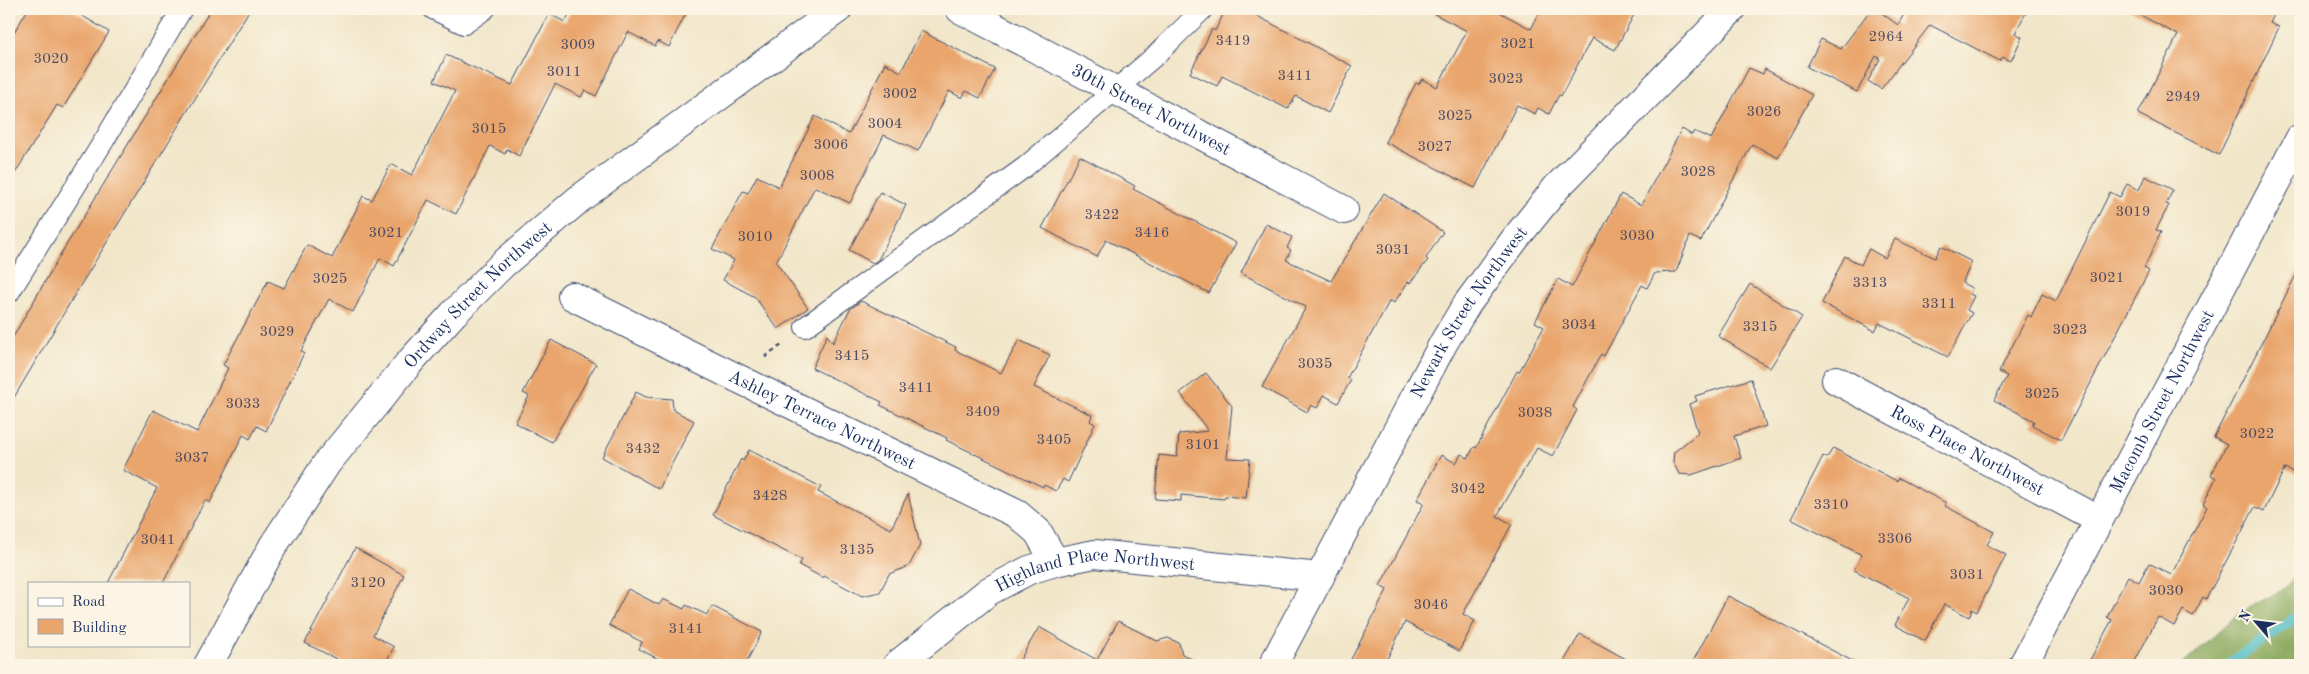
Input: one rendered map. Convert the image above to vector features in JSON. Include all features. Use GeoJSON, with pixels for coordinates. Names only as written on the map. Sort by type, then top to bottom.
{"type":"FeatureCollection","features":[{"type":"Feature","properties":{"kind":"street","name":"Ordway Street Northwest"},"geometry":{"type":"LineString","coordinates":[[208,665],[273,546],[327,463],[409,362],[454,313],[502,265],[580,199],[838,9]]}},
{"type":"Feature","properties":{"kind":"street","name":"30th Street Northwest"},"geometry":{"type":"LineString","coordinates":[[960,9],[1344,210]]}},
{"type":"Feature","properties":{"kind":"street","name":"Newark Street Northwest"},"geometry":{"type":"LineString","coordinates":[[1273,665],[1444,342],[1467,304],[1515,238],[1557,188],[1732,9]]}},
{"type":"Feature","properties":{"kind":"street","name":"Macomb Street Northwest"},"geometry":{"type":"LineString","coordinates":[[2023,665],[2300,138]]}},
{"type":"Feature","properties":{"kind":"street","name":"Ashley Terrace Northwest"},"geometry":{"type":"LineString","coordinates":[[572,296],[1016,514],[1038,532],[1055,562]]}},
{"type":"Feature","properties":{"kind":"street","name":"Ross Place Northwest"},"geometry":{"type":"LineString","coordinates":[[1836,380],[2099,520]]}},
{"type":"Feature","properties":{"kind":"street","name":"Highland Place Northwest"},"geometry":{"type":"LineString","coordinates":[[897,665],[989,592],[1029,570],[1055,562],[1096,554],[1320,577]]}},
{"type":"Feature","properties":{"kind":"lane"},"geometry":{"type":"LineString","coordinates":[[9,293],[182,9]]}},
{"type":"Feature","properties":{"kind":"lane"},"geometry":{"type":"LineString","coordinates":[[433,9],[464,24],[485,9]]}},
{"type":"Feature","properties":{"kind":"lane"},"geometry":{"type":"LineString","coordinates":[[805,327],[1025,168],[1156,56],[1203,9]]}},
{"type":"Feature","properties":{"kind":"path"},"geometry":{"type":"LineString","coordinates":[[737,378],[805,327]]}},
{"type":"Feature","properties":{"kind":"green space"},"geometry":{"type":"Polygon","coordinates":[[[2300,525],[2300,665],[2182,665],[2238,614],[2285,588],[2296,574],[2300,525]]]}},
{"type":"Feature","properties":{"kind":"building"},"geometry":{"type":"Polygon","coordinates":[[[28,9],[71,9],[109,32],[63,108],[57,105],[9,183],[9,41],[28,9]]]}},
{"type":"Feature","properties":{"kind":"building"},"geometry":{"type":"Polygon","coordinates":[[[211,9],[250,9],[77,291],[9,406],[9,344],[62,252],[211,9]]]}},
{"type":"Feature","properties":{"kind":"building"},"geometry":{"type":"Polygon","coordinates":[[[572,9],[688,9],[669,47],[658,41],[655,46],[628,32],[596,96],[585,90],[581,97],[555,84],[519,156],[507,149],[505,154],[490,146],[456,214],[428,200],[394,266],[380,258],[353,312],[329,299],[301,351],[304,353],[266,431],[257,426],[250,439],[243,435],[210,503],[205,500],[164,582],[109,582],[157,488],[123,470],[153,410],[197,432],[228,368],[223,365],[268,281],[284,288],[307,245],[332,258],[363,196],[372,200],[391,164],[412,175],[455,91],[434,81],[446,55],[512,85],[549,14],[565,22],[572,9]]]}},
{"type":"Feature","properties":{"kind":"building"},"geometry":{"type":"Polygon","coordinates":[[[1226,9],[1244,9],[1352,66],[1328,113],[1296,96],[1288,109],[1222,76],[1217,86],[1190,73],[1212,29],[1215,31],[1226,9]]]}},
{"type":"Feature","properties":{"kind":"building"},"geometry":{"type":"Polygon","coordinates":[[[1425,9],[1494,9],[1531,29],[1541,10],[1539,9],[1637,9],[1615,50],[1592,38],[1561,96],[1559,95],[1549,114],[1538,108],[1535,114],[1517,105],[1475,188],[1385,142],[1416,83],[1419,84],[1422,79],[1437,87],[1467,31],[1425,9]]]}},
{"type":"Feature","properties":{"kind":"building"},"geometry":{"type":"Polygon","coordinates":[[[1871,9],[1876,9],[1898,25],[1905,12],[1898,9],[2028,9],[2015,33],[2022,37],[2011,61],[2003,57],[2000,61],[1930,25],[1881,89],[1868,81],[1880,59],[1876,56],[1857,92],[1807,67],[1821,39],[1841,49],[1871,9]]]}},
{"type":"Feature","properties":{"kind":"building"},"geometry":{"type":"Polygon","coordinates":[[[2129,9],[2277,9],[2270,23],[2279,27],[2219,155],[2138,114],[2178,35],[2129,9]]]}},
{"type":"Feature","properties":{"kind":"building"},"geometry":{"type":"Polygon","coordinates":[[[921,31],[995,69],[980,98],[966,91],[962,98],[949,91],[918,151],[884,135],[850,203],[815,187],[776,262],[808,308],[778,329],[755,297],[723,280],[734,260],[712,249],[743,191],[748,193],[757,176],[779,187],[815,116],[849,134],[885,63],[901,72],[921,31]]]}},
{"type":"Feature","properties":{"kind":"building"},"geometry":{"type":"Polygon","coordinates":[[[1749,68],[1763,74],[1765,69],[1812,95],[1778,158],[1752,144],[1701,241],[1690,236],[1676,272],[1655,273],[1647,288],[1642,285],[1604,356],[1601,354],[1573,407],[1577,410],[1553,456],[1537,448],[1497,516],[1512,524],[1463,614],[1475,621],[1459,651],[1405,622],[1384,665],[1348,665],[1387,590],[1380,586],[1424,503],[1417,500],[1441,455],[1456,463],[1461,454],[1468,458],[1474,447],[1476,448],[1517,371],[1519,372],[1544,327],[1535,322],[1558,279],[1572,287],[1621,194],[1641,205],[1682,129],[1692,135],[1694,131],[1711,139],[1749,68]]]}},
{"type":"Feature","properties":{"kind":"building"},"geometry":{"type":"Polygon","coordinates":[[[1080,156],[1135,186],[1133,189],[1236,243],[1209,293],[1106,240],[1097,257],[1042,228],[1080,156]]]}},
{"type":"Feature","properties":{"kind":"building"},"geometry":{"type":"Polygon","coordinates":[[[2145,176],[2173,190],[2166,204],[2169,205],[2156,230],[2161,232],[2144,268],[2149,271],[2061,440],[2032,425],[2034,421],[1994,400],[2007,376],[1999,372],[2028,315],[2031,317],[2042,294],[2056,301],[2110,192],[2120,197],[2127,184],[2139,190],[2145,176]]]}},
{"type":"Feature","properties":{"kind":"building"},"geometry":{"type":"Polygon","coordinates":[[[880,192],[906,205],[878,260],[873,263],[849,250],[880,192]]]}},
{"type":"Feature","properties":{"kind":"building"},"geometry":{"type":"Polygon","coordinates":[[[1384,193],[1443,232],[1426,258],[1428,260],[1410,283],[1408,282],[1394,303],[1390,300],[1347,378],[1351,380],[1338,403],[1324,395],[1317,408],[1311,405],[1307,412],[1262,387],[1306,307],[1241,273],[1266,224],[1292,237],[1287,248],[1291,250],[1286,260],[1331,281],[1384,193]]]}},
{"type":"Feature","properties":{"kind":"building"},"geometry":{"type":"Polygon","coordinates":[[[1895,239],[1935,258],[1941,246],[1972,262],[1962,283],[1972,288],[1970,294],[1974,296],[1967,310],[1972,313],[1948,357],[1879,323],[1875,331],[1822,303],[1845,256],[1861,265],[1869,249],[1885,258],[1895,239]]]}},
{"type":"Feature","properties":{"kind":"building"},"geometry":{"type":"Polygon","coordinates":[[[2300,267],[2300,476],[2285,468],[2264,511],[2255,507],[2206,599],[2203,597],[2193,616],[2183,610],[2174,626],[2158,617],[2133,665],[2087,665],[2112,620],[2107,617],[2128,576],[2139,582],[2149,563],[2171,575],[2207,507],[2203,504],[2216,478],[2211,475],[2227,444],[2214,437],[2300,267]]]}},
{"type":"Feature","properties":{"kind":"building"},"geometry":{"type":"Polygon","coordinates":[[[1750,284],[1802,317],[1770,368],[1718,336],[1750,284]]]}},
{"type":"Feature","properties":{"kind":"building"},"geometry":{"type":"Polygon","coordinates":[[[861,301],[956,347],[955,350],[1001,373],[1019,340],[1050,355],[1034,387],[1092,415],[1090,421],[1095,424],[1068,482],[1063,479],[1056,491],[1044,485],[1043,487],[946,440],[947,438],[880,405],[882,402],[812,368],[827,335],[833,343],[850,309],[861,301]]]}},
{"type":"Feature","properties":{"kind":"building"},"geometry":{"type":"Polygon","coordinates":[[[551,340],[596,364],[552,442],[515,423],[529,396],[523,393],[551,340]]]}},
{"type":"Feature","properties":{"kind":"building"},"geometry":{"type":"Polygon","coordinates":[[[1206,373],[1232,406],[1227,458],[1250,459],[1246,498],[1225,496],[1224,499],[1181,495],[1181,501],[1155,499],[1159,455],[1177,457],[1179,434],[1208,431],[1180,393],[1206,373]]]}},
{"type":"Feature","properties":{"kind":"building"},"geometry":{"type":"Polygon","coordinates":[[[1751,379],[1766,426],[1734,436],[1741,458],[1691,475],[1679,474],[1673,462],[1674,452],[1698,433],[1689,404],[1697,401],[1695,396],[1751,379]]]}},
{"type":"Feature","properties":{"kind":"building"},"geometry":{"type":"Polygon","coordinates":[[[636,392],[646,397],[672,399],[673,410],[694,421],[659,489],[602,457],[636,392]]]}},
{"type":"Feature","properties":{"kind":"building"},"geometry":{"type":"Polygon","coordinates":[[[1833,448],[1897,481],[1899,478],[1946,503],[1945,506],[1994,532],[1987,545],[2006,555],[1977,612],[1972,609],[1969,617],[1944,604],[1925,641],[1895,625],[1909,598],[1854,570],[1862,555],[1791,519],[1823,456],[1827,458],[1833,448]]]}},
{"type":"Feature","properties":{"kind":"building"},"geometry":{"type":"Polygon","coordinates":[[[749,450],[821,487],[818,492],[891,529],[908,494],[920,545],[909,566],[889,574],[880,592],[862,596],[799,565],[802,560],[713,515],[741,459],[743,461],[749,450]]]}},
{"type":"Feature","properties":{"kind":"building"},"geometry":{"type":"Polygon","coordinates":[[[355,548],[404,575],[373,635],[394,647],[384,665],[348,665],[305,643],[355,548]]]}},
{"type":"Feature","properties":{"kind":"building"},"geometry":{"type":"Polygon","coordinates":[[[628,589],[659,605],[663,599],[684,609],[686,605],[707,615],[712,606],[762,632],[745,665],[670,665],[639,649],[642,642],[609,625],[628,589]]]}},
{"type":"Feature","properties":{"kind":"building"},"geometry":{"type":"Polygon","coordinates":[[[1728,596],[1860,665],[1691,665],[1728,596]]]}},
{"type":"Feature","properties":{"kind":"building"},"geometry":{"type":"Polygon","coordinates":[[[1118,621],[1157,641],[1168,638],[1179,643],[1182,654],[1204,665],[1017,665],[1039,627],[1097,660],[1118,621]]]}},
{"type":"Feature","properties":{"kind":"building"},"geometry":{"type":"Polygon","coordinates":[[[1580,634],[1637,665],[1562,665],[1580,634]]]}},
{"type":"Feature","properties":{"kind":"waterway"},"geometry":{"type":"LineString","coordinates":[[2227,665],[2300,614]]}}]}
